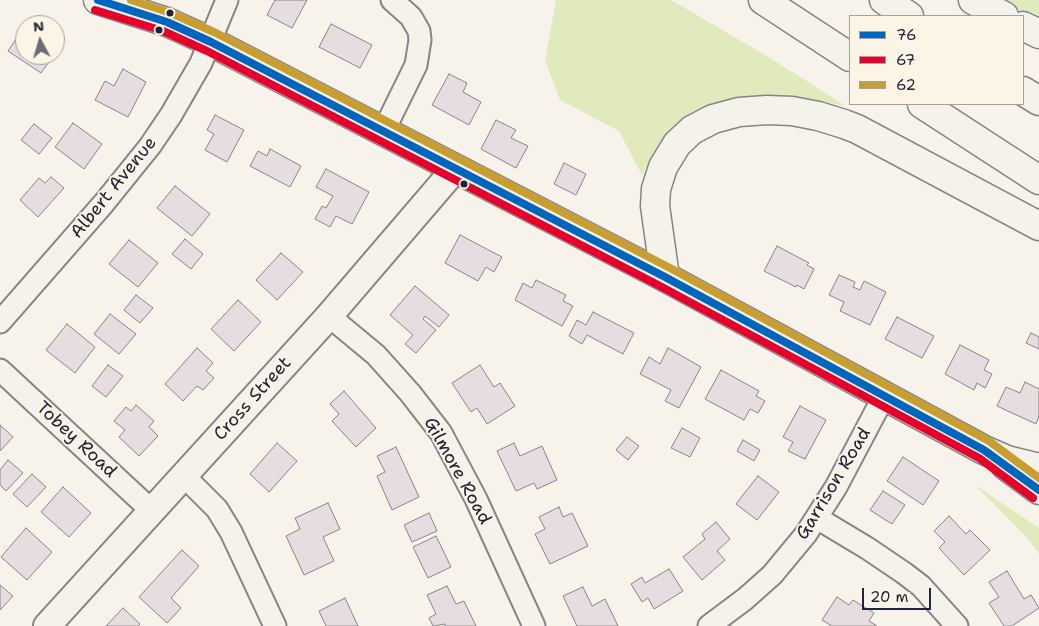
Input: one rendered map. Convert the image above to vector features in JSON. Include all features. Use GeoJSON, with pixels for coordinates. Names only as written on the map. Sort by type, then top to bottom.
{"type":"FeatureCollection","features":[{"type":"Feature","properties":{"kind":"main road"},"geometry":{"type":"LineString","coordinates":[[98,0],[167,22],[211,42],[665,277],[984,450],[1007,460],[1039,468]]}},
{"type":"Feature","properties":{"kind":"main road"},"geometry":{"type":"LineString","coordinates":[[763,0],[849,56]]}},
{"type":"Feature","properties":{"kind":"main road"},"geometry":{"type":"LineString","coordinates":[[884,0],[907,15]]}},
{"type":"Feature","properties":{"kind":"main road"},"geometry":{"type":"LineString","coordinates":[[973,0],[1002,15]]}},
{"type":"Feature","properties":{"kind":"main road"},"geometry":{"type":"LineString","coordinates":[[1024,26],[1039,34]]}},
{"type":"Feature","properties":{"kind":"main road"},"geometry":{"type":"LineString","coordinates":[[1024,92],[1039,101]]}},
{"type":"Feature","properties":{"kind":"main road"},"geometry":{"type":"LineString","coordinates":[[924,105],[1039,180]]}},
{"type":"Feature","properties":{"kind":"main road"},"geometry":{"type":"LineString","coordinates":[[665,277],[655,206],[656,189],[663,166],[677,144],[692,130],[713,119],[739,112],[792,111],[844,124],[857,129],[1039,226]]}},
{"type":"Feature","properties":{"kind":"main road"},"geometry":{"type":"LineString","coordinates":[[984,450],[1039,490]]}},
{"type":"Feature","properties":{"kind":"street","name":"Albert Avenue"},"geometry":{"type":"LineString","coordinates":[[0,322],[104,203],[150,146],[171,115],[211,42],[228,0]]}},
{"type":"Feature","properties":{"kind":"street"},"geometry":{"type":"LineString","coordinates":[[382,132],[416,65],[420,40],[415,24],[392,0]]}},
{"type":"Feature","properties":{"kind":"street","name":"Cross Street"},"geometry":{"type":"LineString","coordinates":[[48,626],[329,316],[455,169]]}},
{"type":"Feature","properties":{"kind":"street","name":"Gilmore Road"},"geometry":{"type":"LineString","coordinates":[[329,316],[376,355],[410,392],[441,433],[476,499],[534,626]]}},
{"type":"Feature","properties":{"kind":"street","name":"Tobey Road"},"geometry":{"type":"LineString","coordinates":[[0,370],[152,511]]}},
{"type":"Feature","properties":{"kind":"street","name":"Garrison Road"},"geometry":{"type":"LineString","coordinates":[[709,626],[745,599],[796,548],[817,518],[884,396]]}},
{"type":"Feature","properties":{"kind":"street"},"geometry":{"type":"LineString","coordinates":[[184,476],[217,510],[231,532],[274,626]]}},
{"type":"Feature","properties":{"kind":"street"},"geometry":{"type":"LineString","coordinates":[[817,518],[867,548],[921,586],[957,626]]}},
{"type":"Feature","properties":{"kind":"green space"},"geometry":{"type":"Polygon","coordinates":[[[556,0],[671,0],[767,56],[846,106],[782,95],[732,100],[694,111],[670,130],[642,175],[619,131],[560,100],[545,60],[556,0]]]}},
{"type":"Feature","properties":{"kind":"green space"},"geometry":{"type":"Polygon","coordinates":[[[1000,0],[1039,0],[1039,20],[1000,0]]]}},
{"type":"Feature","properties":{"kind":"green space"},"geometry":{"type":"Polygon","coordinates":[[[975,485],[1039,528],[1039,554],[1029,540],[975,485]]]}},
{"type":"Feature","properties":{"kind":"building"},"geometry":{"type":"Polygon","coordinates":[[[275,0],[307,0],[292,28],[267,15],[275,0]]]}},
{"type":"Feature","properties":{"kind":"building"},"geometry":{"type":"Polygon","coordinates":[[[331,24],[372,45],[360,68],[319,47],[331,24]]]}},
{"type":"Feature","properties":{"kind":"building"},"geometry":{"type":"Polygon","coordinates":[[[15,40],[15,56],[8,51],[15,40]]]}},
{"type":"Feature","properties":{"kind":"building"},"geometry":{"type":"Polygon","coordinates":[[[29,65],[47,65],[41,73],[29,65]]]}},
{"type":"Feature","properties":{"kind":"building"},"geometry":{"type":"Polygon","coordinates":[[[123,69],[146,82],[128,117],[95,100],[105,81],[114,86],[123,69]]]}},
{"type":"Feature","properties":{"kind":"building"},"geometry":{"type":"Polygon","coordinates":[[[449,74],[467,83],[463,92],[481,102],[469,125],[432,105],[449,74]]]}},
{"type":"Feature","properties":{"kind":"building"},"geometry":{"type":"Polygon","coordinates":[[[215,115],[244,130],[227,162],[205,150],[214,134],[207,130],[215,115]]]}},
{"type":"Feature","properties":{"kind":"building"},"geometry":{"type":"Polygon","coordinates":[[[496,120],[516,130],[511,138],[528,146],[516,168],[481,149],[496,120]]]}},
{"type":"Feature","properties":{"kind":"building"},"geometry":{"type":"Polygon","coordinates":[[[73,123],[102,144],[84,169],[55,147],[73,123]]]}},
{"type":"Feature","properties":{"kind":"building"},"geometry":{"type":"Polygon","coordinates":[[[34,124],[52,138],[39,154],[21,140],[34,124]]]}},
{"type":"Feature","properties":{"kind":"building"},"geometry":{"type":"Polygon","coordinates":[[[270,149],[301,166],[290,187],[250,166],[258,151],[267,156],[270,149]]]}},
{"type":"Feature","properties":{"kind":"building"},"geometry":{"type":"Polygon","coordinates":[[[564,163],[586,174],[576,195],[554,184],[564,163]]]}},
{"type":"Feature","properties":{"kind":"building"},"geometry":{"type":"Polygon","coordinates":[[[326,169],[369,192],[352,224],[336,216],[330,227],[315,219],[322,206],[326,208],[333,196],[316,187],[326,169]]]}},
{"type":"Feature","properties":{"kind":"building"},"geometry":{"type":"Polygon","coordinates":[[[51,177],[64,188],[38,217],[20,200],[39,178],[45,183],[51,177]]]}},
{"type":"Feature","properties":{"kind":"building"},"geometry":{"type":"Polygon","coordinates":[[[175,186],[210,214],[192,236],[157,208],[175,186]]]}},
{"type":"Feature","properties":{"kind":"building"},"geometry":{"type":"Polygon","coordinates":[[[460,235],[502,257],[494,272],[486,267],[478,281],[445,263],[460,235]]]}},
{"type":"Feature","properties":{"kind":"building"},"geometry":{"type":"Polygon","coordinates":[[[185,239],[203,254],[191,269],[172,254],[185,239]]]}},
{"type":"Feature","properties":{"kind":"building"},"geometry":{"type":"Polygon","coordinates":[[[129,240],[158,263],[138,287],[109,264],[129,240]]]}},
{"type":"Feature","properties":{"kind":"building"},"geometry":{"type":"Polygon","coordinates":[[[777,246],[809,263],[807,265],[814,269],[804,289],[764,271],[777,246]]]}},
{"type":"Feature","properties":{"kind":"building"},"geometry":{"type":"Polygon","coordinates":[[[281,253],[303,272],[277,300],[256,280],[281,253]]]}},
{"type":"Feature","properties":{"kind":"building"},"geometry":{"type":"Polygon","coordinates":[[[839,275],[855,282],[853,287],[860,290],[864,281],[886,292],[870,325],[840,311],[844,302],[829,295],[839,275]]]}},
{"type":"Feature","properties":{"kind":"building"},"geometry":{"type":"Polygon","coordinates":[[[536,280],[566,295],[563,301],[573,306],[562,326],[515,300],[523,283],[532,288],[536,280]]]}},
{"type":"Feature","properties":{"kind":"building"},"geometry":{"type":"Polygon","coordinates":[[[415,286],[449,315],[439,327],[425,316],[423,319],[436,330],[416,353],[405,344],[413,335],[390,315],[415,286]]]}},
{"type":"Feature","properties":{"kind":"building"},"geometry":{"type":"Polygon","coordinates":[[[136,295],[153,308],[140,323],[124,310],[136,295]]]}},
{"type":"Feature","properties":{"kind":"building"},"geometry":{"type":"Polygon","coordinates":[[[238,300],[261,322],[234,351],[211,329],[238,300]]]}},
{"type":"Feature","properties":{"kind":"building"},"geometry":{"type":"Polygon","coordinates":[[[593,312],[634,333],[623,354],[587,335],[582,344],[569,336],[577,320],[586,325],[593,312]]]}},
{"type":"Feature","properties":{"kind":"building"},"geometry":{"type":"Polygon","coordinates":[[[110,314],[136,334],[119,354],[94,334],[110,314]]]}},
{"type":"Feature","properties":{"kind":"building"},"geometry":{"type":"Polygon","coordinates":[[[897,317],[934,336],[922,358],[885,339],[897,317]]]}},
{"type":"Feature","properties":{"kind":"building"},"geometry":{"type":"Polygon","coordinates":[[[67,324],[95,347],[75,373],[46,350],[67,324]]]}},
{"type":"Feature","properties":{"kind":"building"},"geometry":{"type":"Polygon","coordinates":[[[1031,333],[1039,337],[1039,349],[1026,343],[1031,333]]]}},
{"type":"Feature","properties":{"kind":"building"},"geometry":{"type":"Polygon","coordinates":[[[960,345],[989,360],[984,370],[992,374],[985,388],[977,383],[974,390],[945,374],[960,345]]]}},
{"type":"Feature","properties":{"kind":"building"},"geometry":{"type":"Polygon","coordinates":[[[197,348],[213,363],[206,371],[214,378],[203,390],[197,386],[183,401],[165,384],[197,348]]]}},
{"type":"Feature","properties":{"kind":"building"},"geometry":{"type":"Polygon","coordinates":[[[668,348],[701,367],[679,408],[665,401],[671,390],[640,374],[649,357],[660,364],[668,348]]]}},
{"type":"Feature","properties":{"kind":"building"},"geometry":{"type":"Polygon","coordinates":[[[108,365],[123,376],[106,397],[92,386],[108,365]]]}},
{"type":"Feature","properties":{"kind":"building"},"geometry":{"type":"Polygon","coordinates":[[[480,365],[494,387],[500,383],[515,406],[487,424],[477,408],[471,412],[452,383],[480,365]]]}},
{"type":"Feature","properties":{"kind":"building"},"geometry":{"type":"Polygon","coordinates":[[[721,370],[759,391],[756,396],[765,401],[758,413],[750,409],[744,420],[705,399],[721,370]]]}},
{"type":"Feature","properties":{"kind":"building"},"geometry":{"type":"Polygon","coordinates":[[[1025,382],[1039,389],[1039,416],[1036,424],[997,406],[1006,387],[1020,393],[1025,382]]]}},
{"type":"Feature","properties":{"kind":"building"},"geometry":{"type":"Polygon","coordinates":[[[344,391],[376,428],[356,447],[332,421],[339,414],[330,404],[344,391]]]}},
{"type":"Feature","properties":{"kind":"building"},"geometry":{"type":"Polygon","coordinates":[[[136,405],[154,421],[149,427],[158,436],[139,456],[119,437],[125,430],[114,421],[126,407],[131,411],[136,405]]]}},
{"type":"Feature","properties":{"kind":"building"},"geometry":{"type":"Polygon","coordinates":[[[800,406],[826,420],[805,459],[788,451],[793,442],[783,437],[800,406]]]}},
{"type":"Feature","properties":{"kind":"building"},"geometry":{"type":"Polygon","coordinates":[[[0,425],[13,437],[0,451],[0,425]]]}},
{"type":"Feature","properties":{"kind":"building"},"geometry":{"type":"Polygon","coordinates":[[[682,428],[700,438],[690,457],[671,448],[682,428]]]}},
{"type":"Feature","properties":{"kind":"building"},"geometry":{"type":"Polygon","coordinates":[[[627,437],[639,446],[628,460],[616,450],[627,437]]]}},
{"type":"Feature","properties":{"kind":"building"},"geometry":{"type":"Polygon","coordinates":[[[743,440],[760,450],[754,461],[737,451],[743,440]]]}},
{"type":"Feature","properties":{"kind":"building"},"geometry":{"type":"Polygon","coordinates":[[[277,443],[297,461],[269,492],[250,474],[277,443]]]}},
{"type":"Feature","properties":{"kind":"building"},"geometry":{"type":"Polygon","coordinates":[[[514,443],[520,456],[542,446],[557,480],[537,489],[534,483],[516,491],[497,451],[514,443]]]}},
{"type":"Feature","properties":{"kind":"building"},"geometry":{"type":"Polygon","coordinates":[[[396,447],[419,497],[392,510],[377,476],[385,472],[377,456],[396,447]]]}},
{"type":"Feature","properties":{"kind":"building"},"geometry":{"type":"Polygon","coordinates":[[[903,457],[939,481],[923,505],[887,481],[903,457]]]}},
{"type":"Feature","properties":{"kind":"building"},"geometry":{"type":"Polygon","coordinates":[[[8,460],[23,473],[6,491],[0,485],[0,470],[8,460]]]}},
{"type":"Feature","properties":{"kind":"building"},"geometry":{"type":"Polygon","coordinates":[[[32,474],[46,487],[27,507],[13,494],[32,474]]]}},
{"type":"Feature","properties":{"kind":"building"},"geometry":{"type":"Polygon","coordinates":[[[758,476],[779,492],[757,520],[736,504],[758,476]]]}},
{"type":"Feature","properties":{"kind":"building"},"geometry":{"type":"Polygon","coordinates":[[[63,487],[91,513],[69,537],[41,512],[63,487]]]}},
{"type":"Feature","properties":{"kind":"building"},"geometry":{"type":"Polygon","coordinates":[[[883,491],[905,505],[892,524],[870,510],[883,491]]]}},
{"type":"Feature","properties":{"kind":"building"},"geometry":{"type":"Polygon","coordinates":[[[328,503],[340,529],[323,537],[334,561],[304,575],[286,536],[300,529],[295,518],[328,503]]]}},
{"type":"Feature","properties":{"kind":"building"},"geometry":{"type":"Polygon","coordinates":[[[559,507],[563,517],[572,513],[588,546],[550,564],[535,534],[545,529],[539,517],[559,507]]]}},
{"type":"Feature","properties":{"kind":"building"},"geometry":{"type":"Polygon","coordinates":[[[429,513],[437,531],[412,542],[404,525],[429,513]]]}},
{"type":"Feature","properties":{"kind":"building"},"geometry":{"type":"Polygon","coordinates":[[[949,516],[966,534],[970,530],[990,550],[964,575],[939,548],[945,542],[934,531],[949,516]]]}},
{"type":"Feature","properties":{"kind":"building"},"geometry":{"type":"Polygon","coordinates":[[[716,522],[730,539],[717,551],[725,560],[702,580],[683,557],[705,539],[702,534],[716,522]]]}},
{"type":"Feature","properties":{"kind":"building"},"geometry":{"type":"Polygon","coordinates":[[[26,528],[52,552],[27,580],[1,557],[26,528]]]}},
{"type":"Feature","properties":{"kind":"building"},"geometry":{"type":"Polygon","coordinates":[[[436,536],[451,567],[428,578],[413,547],[436,536]]]}},
{"type":"Feature","properties":{"kind":"building"},"geometry":{"type":"Polygon","coordinates":[[[182,550],[199,566],[171,598],[181,608],[167,623],[139,597],[182,550]]]}},
{"type":"Feature","properties":{"kind":"building"},"geometry":{"type":"Polygon","coordinates":[[[669,569],[683,591],[654,609],[648,598],[642,602],[631,584],[642,577],[645,583],[669,569]]]}},
{"type":"Feature","properties":{"kind":"building"},"geometry":{"type":"Polygon","coordinates":[[[1007,571],[1024,599],[1031,595],[1039,608],[1012,626],[1004,626],[989,603],[999,597],[989,582],[1007,571]]]}},
{"type":"Feature","properties":{"kind":"building"},"geometry":{"type":"Polygon","coordinates":[[[0,585],[13,596],[0,610],[0,585]]]}},
{"type":"Feature","properties":{"kind":"building"},"geometry":{"type":"Polygon","coordinates":[[[447,586],[456,604],[464,601],[476,626],[445,626],[445,624],[433,626],[429,618],[436,614],[427,595],[447,586]]]}},
{"type":"Feature","properties":{"kind":"building"},"geometry":{"type":"Polygon","coordinates":[[[583,587],[592,606],[605,599],[618,626],[577,626],[563,596],[583,587]]]}},
{"type":"Feature","properties":{"kind":"building"},"geometry":{"type":"Polygon","coordinates":[[[837,597],[849,605],[853,600],[874,613],[869,621],[877,626],[832,626],[822,620],[837,597]]]}},
{"type":"Feature","properties":{"kind":"building"},"geometry":{"type":"Polygon","coordinates":[[[345,598],[358,626],[326,626],[319,611],[345,598]]]}},
{"type":"Feature","properties":{"kind":"building"},"geometry":{"type":"Polygon","coordinates":[[[123,608],[140,624],[138,626],[106,626],[123,608]]]}},
{"type":"Feature","properties":{"kind":"transit line","name":"76"},"geometry":{"type":"LineString","coordinates":[[98,0],[167,22],[211,42],[665,277],[984,450],[1039,490]]}},
{"type":"Feature","properties":{"kind":"transit line","name":"62"},"geometry":{"type":"LineString","coordinates":[[131,0],[171,13],[216,33],[670,268],[989,441],[1039,478]]}},
{"type":"Feature","properties":{"kind":"transit line","name":"67"},"geometry":{"type":"LineString","coordinates":[[95,10],[163,31],[207,51],[660,286],[979,458],[1033,498]]}}]}
